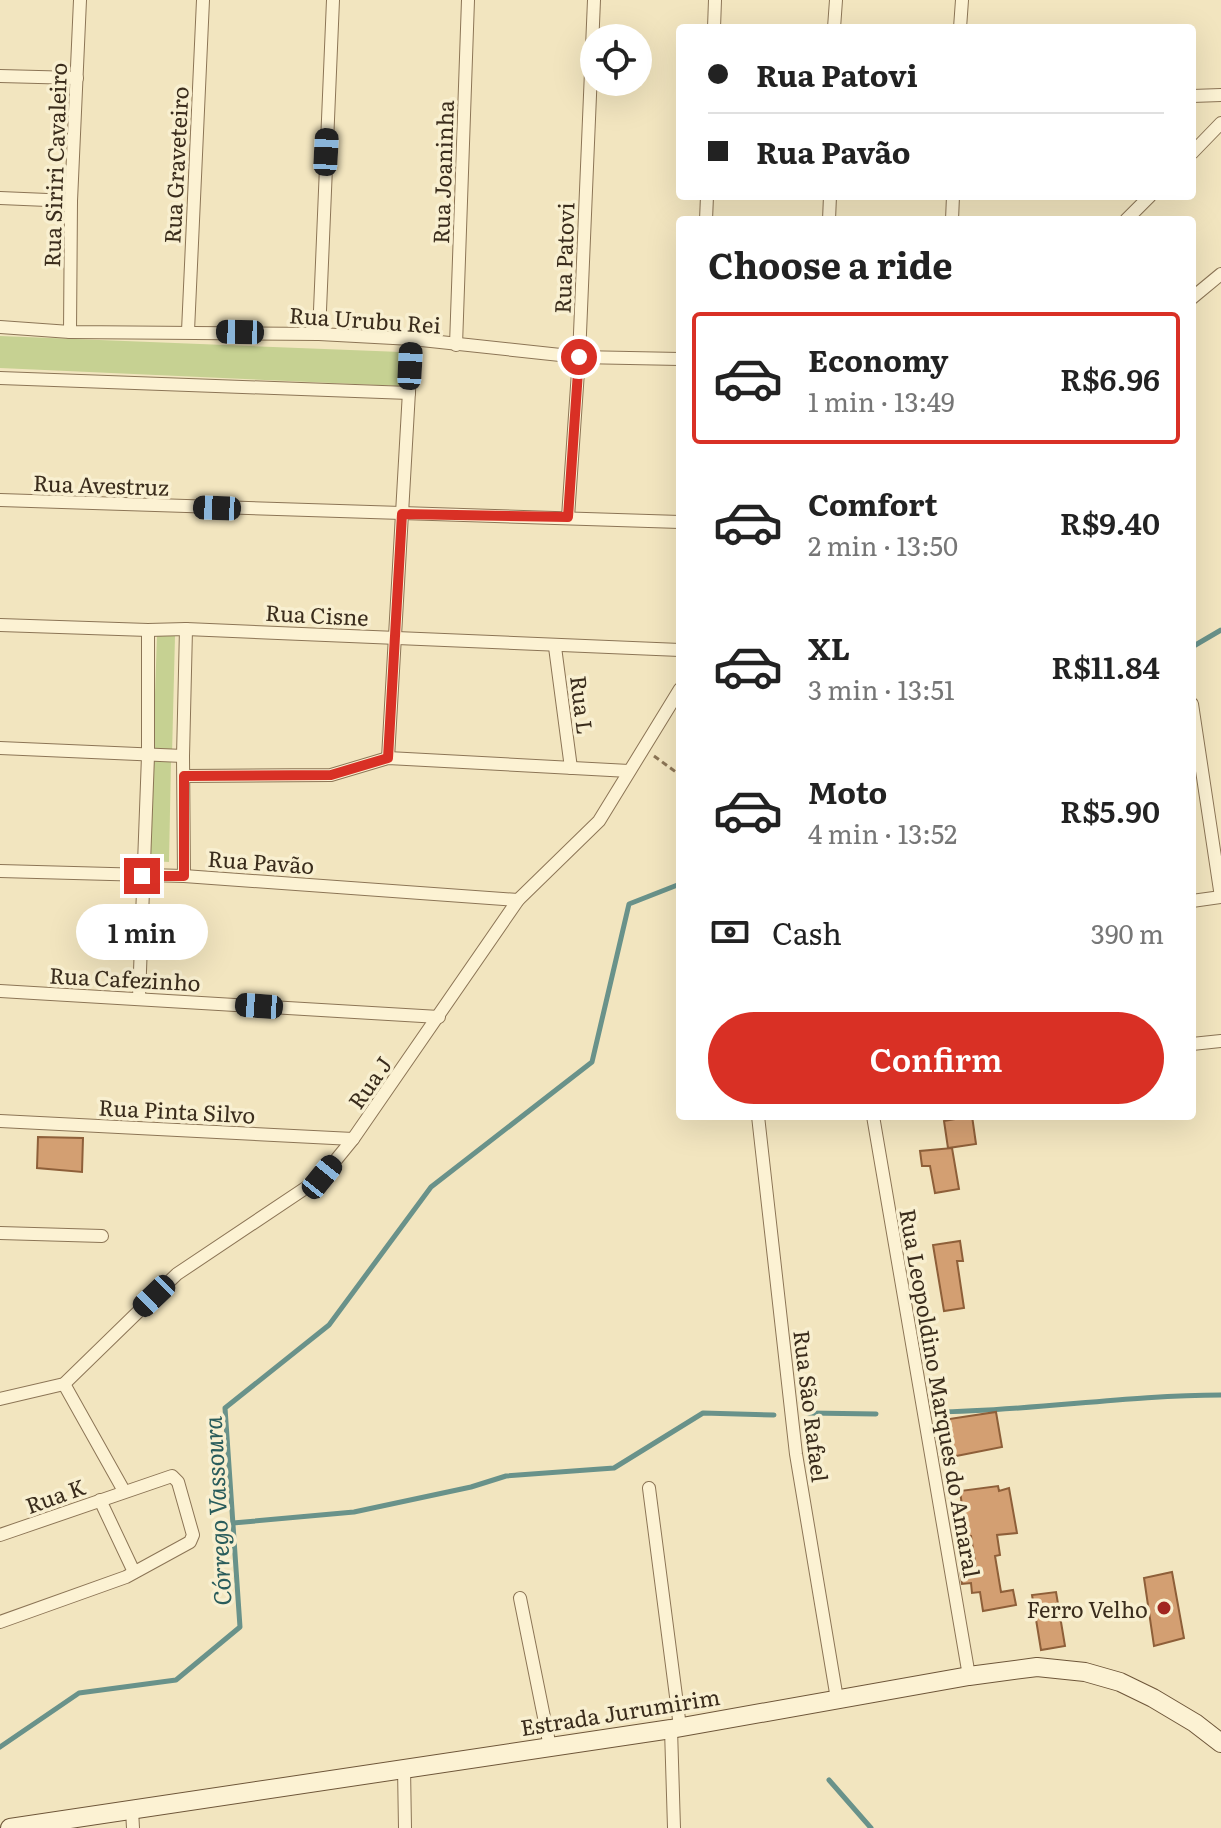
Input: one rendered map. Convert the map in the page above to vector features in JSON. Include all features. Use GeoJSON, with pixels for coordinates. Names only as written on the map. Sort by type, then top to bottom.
{"type":"FeatureCollection","features":[{"type":"Feature","properties":{"kind":"main road","name":"Estrada Jurumirim"},"geometry":{"type":"LineString","coordinates":[[10,1828],[132,1819],[404,1768],[676,1728],[969,1676],[1037,1667],[1085,1672],[1120,1682],[1195,1723],[1221,1743]]}},
{"type":"Feature","properties":{"kind":"street","name":"Rua Siriri Cavaleiro"},"geometry":{"type":"LineString","coordinates":[[70,332],[71,201],[80,0]]}},
{"type":"Feature","properties":{"kind":"street","name":"Rua Graveteiro"},"geometry":{"type":"LineString","coordinates":[[188,331],[203,0]]}},
{"type":"Feature","properties":{"kind":"street"},"geometry":{"type":"LineString","coordinates":[[319,334],[333,0]]}},
{"type":"Feature","properties":{"kind":"street","name":"Rua Joaninha"},"geometry":{"type":"LineString","coordinates":[[456,345],[468,0]]}},
{"type":"Feature","properties":{"kind":"street","name":"Rua Patovi"},"geometry":{"type":"LineString","coordinates":[[568,517],[579,357],[594,0]]}},
{"type":"Feature","properties":{"kind":"street"},"geometry":{"type":"LineString","coordinates":[[714,24],[715,0]]}},
{"type":"Feature","properties":{"kind":"street"},"geometry":{"type":"LineString","coordinates":[[834,24],[836,0]]}},
{"type":"Feature","properties":{"kind":"street"},"geometry":{"type":"LineString","coordinates":[[960,24],[962,0]]}},
{"type":"Feature","properties":{"kind":"street"},"geometry":{"type":"LineString","coordinates":[[0,76],[77,78]]}},
{"type":"Feature","properties":{"kind":"street"},"geometry":{"type":"LineString","coordinates":[[1196,96],[1221,95]]}},
{"type":"Feature","properties":{"kind":"street"},"geometry":{"type":"LineString","coordinates":[[1196,149],[1221,123]]}},
{"type":"Feature","properties":{"kind":"street"},"geometry":{"type":"LineString","coordinates":[[0,198],[71,201]]}},
{"type":"Feature","properties":{"kind":"street"},"geometry":{"type":"LineString","coordinates":[[1130,216],[1146,200]]}},
{"type":"Feature","properties":{"kind":"street"},"geometry":{"type":"LineString","coordinates":[[1196,295],[1221,274]]}},
{"type":"Feature","properties":{"kind":"street","name":"Rua Urubu Rei"},"geometry":{"type":"LineString","coordinates":[[0,327],[70,332],[319,334],[412,339],[579,357],[676,359]]}},
{"type":"Feature","properties":{"kind":"street"},"geometry":{"type":"LineString","coordinates":[[388,758],[412,339]]}},
{"type":"Feature","properties":{"kind":"street"},"geometry":{"type":"LineString","coordinates":[[0,378],[409,393]]}},
{"type":"Feature","properties":{"kind":"street","name":"Rua Avestruz"},"geometry":{"type":"LineString","coordinates":[[0,500],[676,522]]}},
{"type":"Feature","properties":{"kind":"street","name":"Rua Cisne"},"geometry":{"type":"LineString","coordinates":[[0,625],[186,629],[676,650]]}},
{"type":"Feature","properties":{"kind":"street"},"geometry":{"type":"LineString","coordinates":[[184,876],[186,629]]}},
{"type":"Feature","properties":{"kind":"street"},"geometry":{"type":"LineString","coordinates":[[139,998],[148,756],[148,630]]}},
{"type":"Feature","properties":{"kind":"street","name":"Rua L"},"geometry":{"type":"LineString","coordinates":[[555,647],[571,768]]}},
{"type":"Feature","properties":{"kind":"street","name":"Rua J"},"geometry":{"type":"LineString","coordinates":[[64,1384],[177,1274],[322,1177],[353,1139],[518,900],[599,821],[676,695]]}},
{"type":"Feature","properties":{"kind":"street"},"geometry":{"type":"LineString","coordinates":[[1196,731],[1221,897],[1196,900]]}},
{"type":"Feature","properties":{"kind":"street"},"geometry":{"type":"LineString","coordinates":[[0,748],[183,756]]}},
{"type":"Feature","properties":{"kind":"street"},"geometry":{"type":"LineString","coordinates":[[184,776],[331,775],[388,758],[629,771]]}},
{"type":"Feature","properties":{"kind":"street","name":"Rua Pavão"},"geometry":{"type":"LineString","coordinates":[[0,871],[184,876],[518,900]]}},
{"type":"Feature","properties":{"kind":"street","name":"Rua Cafezinho"},"geometry":{"type":"LineString","coordinates":[[0,991],[439,1017]]}},
{"type":"Feature","properties":{"kind":"street"},"geometry":{"type":"LineString","coordinates":[[1196,1044],[1221,1041]]}},
{"type":"Feature","properties":{"kind":"street","name":"Rua São Rafael"},"geometry":{"type":"LineString","coordinates":[[758,1120],[796,1454],[837,1699]]}},
{"type":"Feature","properties":{"kind":"street","name":"Rua Leopoldino Marques do Amaral"},"geometry":{"type":"LineString","coordinates":[[874,1120],[969,1676]]}},
{"type":"Feature","properties":{"kind":"street","name":"Rua Pinta Silvo"},"geometry":{"type":"LineString","coordinates":[[0,1121],[353,1139]]}},
{"type":"Feature","properties":{"kind":"street"},"geometry":{"type":"LineString","coordinates":[[0,1233],[102,1236]]}},
{"type":"Feature","properties":{"kind":"street"},"geometry":{"type":"LineString","coordinates":[[0,1399],[64,1384],[124,1491]]}},
{"type":"Feature","properties":{"kind":"street","name":"Rua K"},"geometry":{"type":"LineString","coordinates":[[0,1535],[172,1476],[178,1482],[193,1535],[190,1542],[134,1572]]}},
{"type":"Feature","properties":{"kind":"street"},"geometry":{"type":"LineString","coordinates":[[649,1488],[676,1728],[674,1828]]}},
{"type":"Feature","properties":{"kind":"street"},"geometry":{"type":"LineString","coordinates":[[0,1622],[134,1572],[100,1500]]}},
{"type":"Feature","properties":{"kind":"street"},"geometry":{"type":"LineString","coordinates":[[520,1598],[550,1747]]}},
{"type":"Feature","properties":{"kind":"street"},"geometry":{"type":"LineString","coordinates":[[404,1768],[405,1828]]}},
{"type":"Feature","properties":{"kind":"path"},"geometry":{"type":"LineString","coordinates":[[643,748],[676,772]]}},
{"type":"Feature","properties":{"kind":"green space"},"geometry":{"type":"Polygon","coordinates":[[[0,336],[401,352],[400,386],[0,368],[0,336]]]}},
{"type":"Feature","properties":{"kind":"green space"},"geometry":{"type":"Polygon","coordinates":[[[157,636],[175,636],[172,754],[153,753],[157,636]]]}},
{"type":"Feature","properties":{"kind":"green space"},"geometry":{"type":"Polygon","coordinates":[[[152,761],[171,761],[169,862],[150,861],[152,761]]]}},
{"type":"Feature","properties":{"kind":"building"},"geometry":{"type":"Polygon","coordinates":[[[973,1120],[976,1144],[948,1148],[944,1121],[973,1120]]]}},
{"type":"Feature","properties":{"kind":"building"},"geometry":{"type":"Polygon","coordinates":[[[38,1137],[83,1138],[82,1172],[37,1168],[38,1137]]]}},
{"type":"Feature","properties":{"kind":"building"},"geometry":{"type":"Polygon","coordinates":[[[952,1148],[959,1189],[935,1193],[930,1166],[922,1166],[920,1151],[952,1148]]]}},
{"type":"Feature","properties":{"kind":"building"},"geometry":{"type":"Polygon","coordinates":[[[960,1241],[963,1261],[957,1261],[964,1308],[944,1311],[933,1245],[960,1241]]]}},
{"type":"Feature","properties":{"kind":"building"},"geometry":{"type":"Polygon","coordinates":[[[996,1412],[1002,1447],[941,1459],[936,1421],[996,1412]]]}},
{"type":"Feature","properties":{"kind":"building"},"geometry":{"type":"Polygon","coordinates":[[[998,1486],[999,1491],[1009,1488],[1017,1533],[997,1535],[1000,1555],[995,1556],[1001,1592],[1013,1590],[1016,1605],[983,1611],[980,1592],[972,1593],[971,1583],[962,1584],[960,1570],[976,1568],[971,1536],[962,1537],[960,1521],[964,1520],[960,1491],[998,1486]]]}},
{"type":"Feature","properties":{"kind":"building","name":"Ferro Velho"},"geometry":{"type":"Polygon","coordinates":[[[1172,1572],[1184,1638],[1154,1646],[1144,1578],[1172,1572]]]}},
{"type":"Feature","properties":{"kind":"building"},"geometry":{"type":"Polygon","coordinates":[[[1056,1592],[1065,1646],[1041,1650],[1032,1595],[1056,1592]]]}},
{"type":"Feature","properties":{"kind":"waterway","name":"Córrego Vassoura"},"geometry":{"type":"LineString","coordinates":[[1196,645],[1221,630]]}},
{"type":"Feature","properties":{"kind":"waterway","name":"Córrego Vassoura"},"geometry":{"type":"LineString","coordinates":[[0,1747],[79,1693],[176,1680],[240,1627],[225,1408],[329,1325],[431,1187],[592,1062],[629,904],[676,886]]}},
{"type":"Feature","properties":{"kind":"waterway"},"geometry":{"type":"LineString","coordinates":[[936,1412],[1221,1395]]}},
{"type":"Feature","properties":{"kind":"waterway"},"geometry":{"type":"LineString","coordinates":[[233,1523],[354,1512],[471,1487],[506,1476],[614,1468],[703,1413],[774,1415]]}},
{"type":"Feature","properties":{"kind":"waterway"},"geometry":{"type":"LineString","coordinates":[[809,1413],[876,1414]]}},
{"type":"Feature","properties":{"kind":"waterway"},"geometry":{"type":"LineString","coordinates":[[829,1780],[871,1828]]}},
{"type":"Feature","properties":{"kind":"place","name":"Ferro Velho"},"geometry":{"type":"Point","coordinates":[1164,1608]}},
{"type":"Feature","properties":{"kind":"route"},"geometry":{"type":"LineString","coordinates":[[142,876],[184,876],[184,776],[331,775],[388,758],[402,514],[568,517],[579,357]]}}]}
